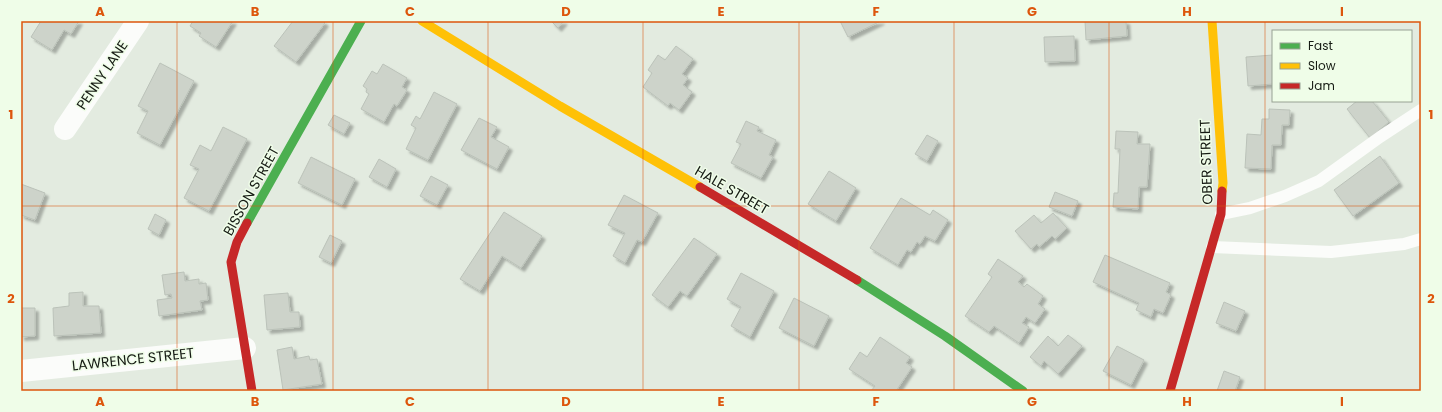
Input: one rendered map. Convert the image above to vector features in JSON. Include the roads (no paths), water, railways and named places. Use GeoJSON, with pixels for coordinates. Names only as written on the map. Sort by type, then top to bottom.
{"type":"FeatureCollection","features":[{"type":"Feature","properties":{"kind":"street","name":"PENNY LANE"},"geometry":{"type":"LineString","coordinates":[[65,129],[138,21]]}},
{"type":"Feature","properties":{"kind":"street","name":"BISSON STREET"},"geometry":{"type":"LineString","coordinates":[[252,391],[234,284],[232,262],[237,242],[361,21]]}},
{"type":"Feature","properties":{"kind":"street","name":"HALE STREET"},"geometry":{"type":"LineString","coordinates":[[422,21],[505,74],[833,264],[944,334],[1023,391]]}},
{"type":"Feature","properties":{"kind":"street","name":"OBER STREET"},"geometry":{"type":"LineString","coordinates":[[1170,391],[1221,214],[1223,183],[1212,21]]}},
{"type":"Feature","properties":{"kind":"street","name":"LAWRENCE STREET"},"geometry":{"type":"LineString","coordinates":[[21,371],[245,348]]}},
{"type":"Feature","properties":{"kind":"lane"},"geometry":{"type":"LineString","coordinates":[[1221,214],[1264,204],[1319,181],[1380,136],[1421,110]]}},
{"type":"Feature","properties":{"kind":"lane"},"geometry":{"type":"LineString","coordinates":[[1212,247],[1330,252],[1404,244],[1421,239]]}}]}
